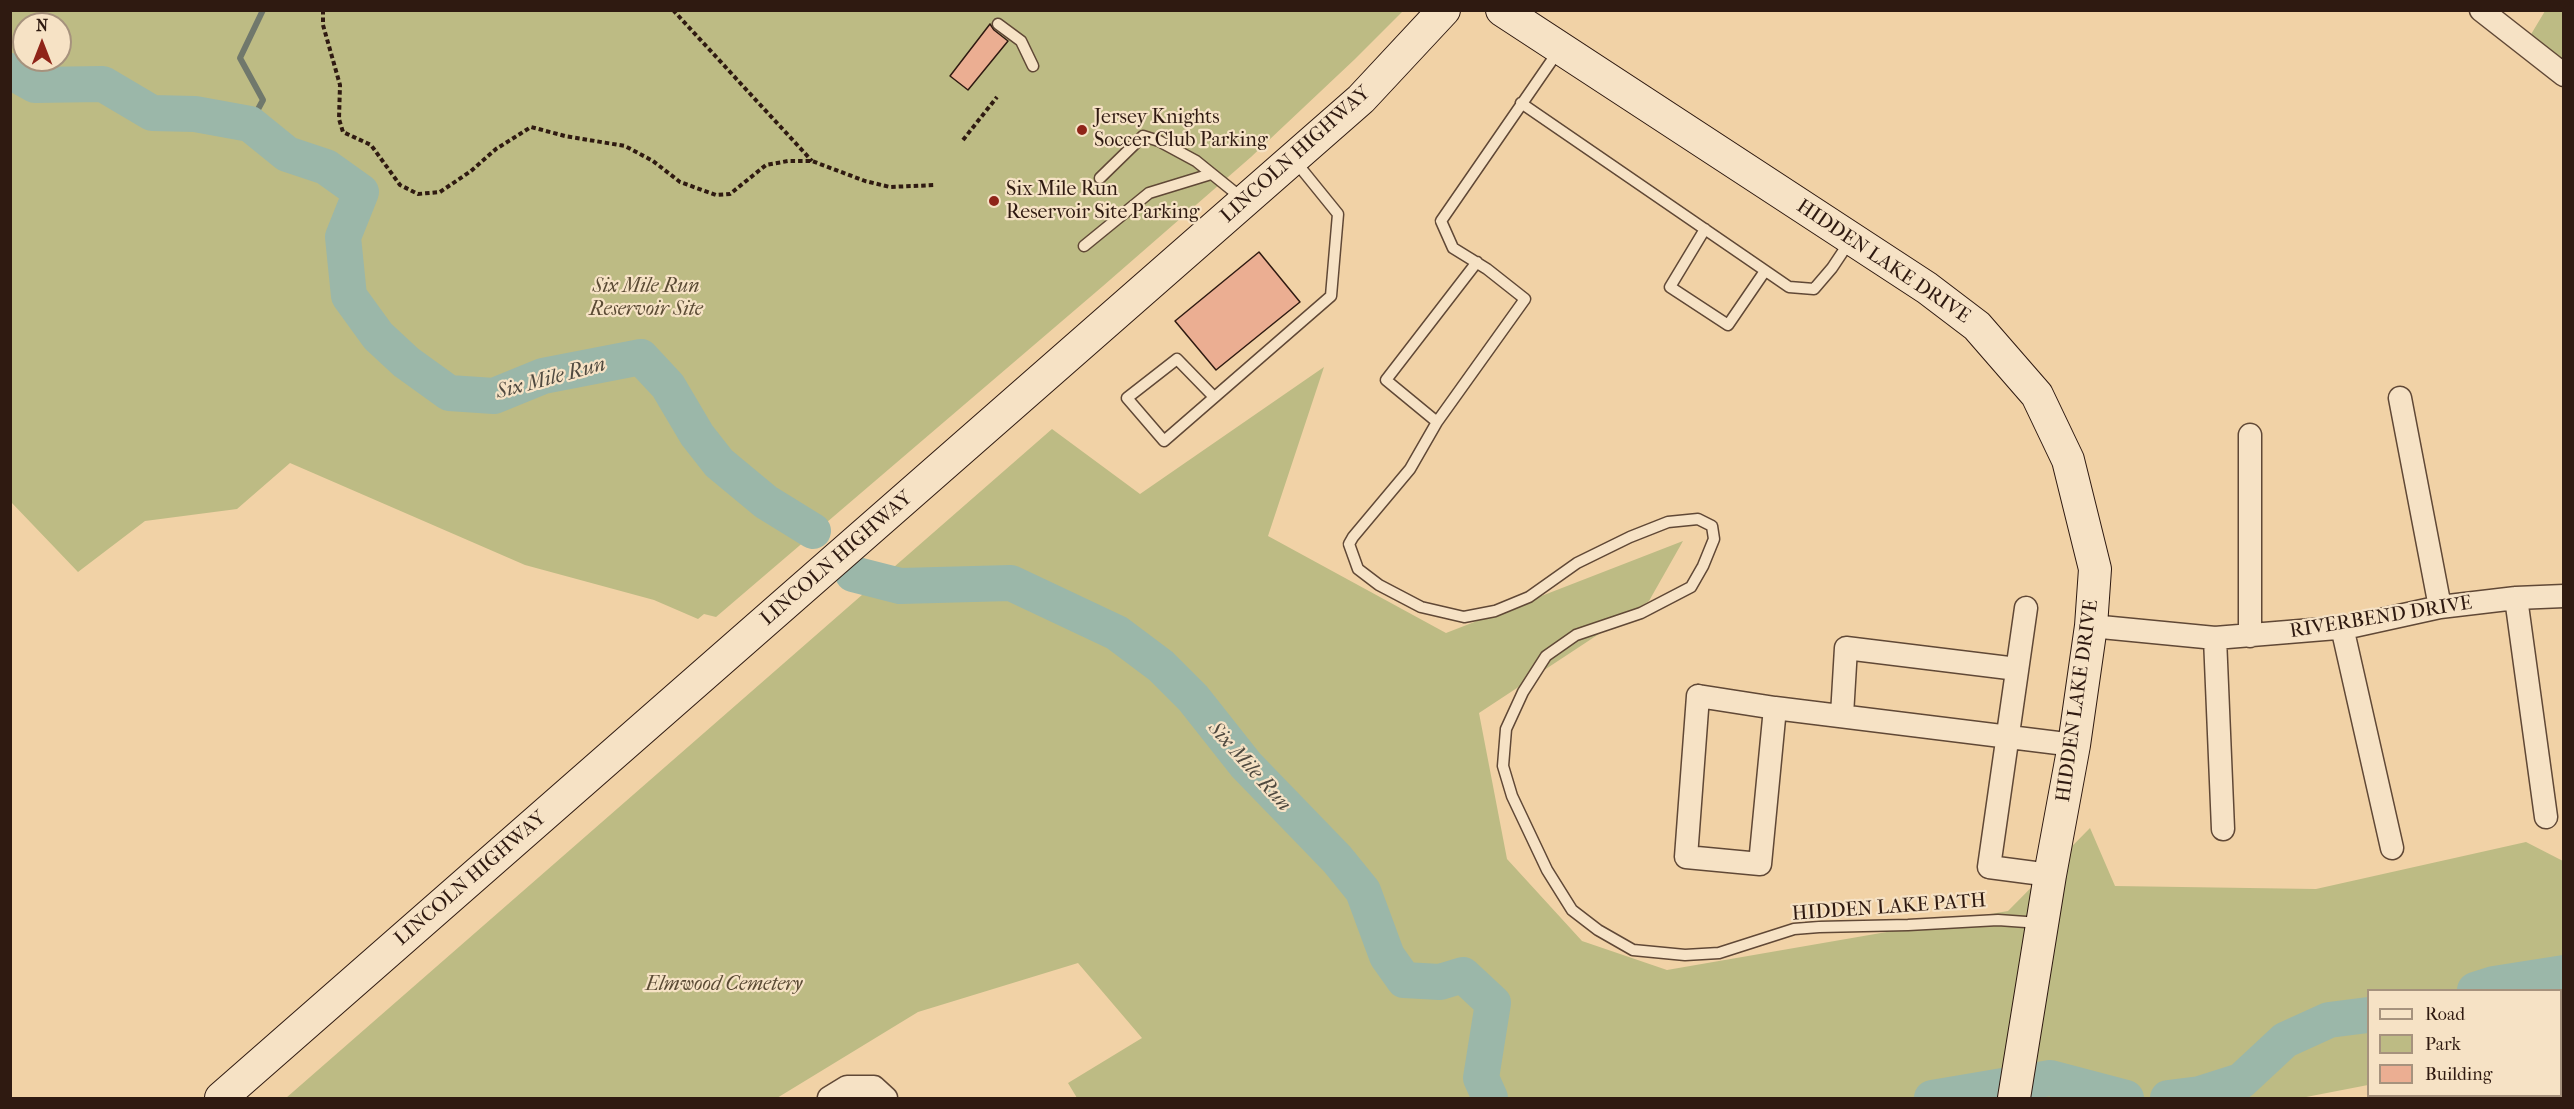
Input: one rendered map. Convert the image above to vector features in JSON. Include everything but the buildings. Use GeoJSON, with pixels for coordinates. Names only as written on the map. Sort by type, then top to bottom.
{"type":"FeatureCollection","features":[{"type":"Feature","properties":{"kind":"main road","name":"LINCOLN HIGHWAY"},"geometry":{"type":"LineString","coordinates":[[221,1098],[1361,99],[1444,10]]}},
{"type":"Feature","properties":{"kind":"main road","name":"HIDDEN LAKE DRIVE"},"geometry":{"type":"LineString","coordinates":[[1502,10],[1927,288],[1977,326],[2037,395],[2068,460],[2095,569],[2091,626],[2074,745],[2050,875],[2014,1098]]}},
{"type":"Feature","properties":{"kind":"street"},"geometry":{"type":"LineString","coordinates":[[2481,10],[2564,75]]}},
{"type":"Feature","properties":{"kind":"street"},"geometry":{"type":"LineString","coordinates":[[2400,398],[2440,608]]}},
{"type":"Feature","properties":{"kind":"street"},"geometry":{"type":"LineString","coordinates":[[2250,435],[2250,636]]}},
{"type":"Feature","properties":{"kind":"street","name":"RIVERBEND DRIVE"},"geometry":{"type":"LineString","coordinates":[[2091,626],[2215,638],[2250,636],[2342,627],[2440,608],[2516,598],[2564,596]]}},
{"type":"Feature","properties":{"kind":"street"},"geometry":{"type":"LineString","coordinates":[[2516,598],[2546,817]]}},
{"type":"Feature","properties":{"kind":"street"},"geometry":{"type":"LineString","coordinates":[[2026,608],[1989,867],[2050,875]]}},
{"type":"Feature","properties":{"kind":"street"},"geometry":{"type":"LineString","coordinates":[[2342,627],[2392,848]]}},
{"type":"Feature","properties":{"kind":"street"},"geometry":{"type":"LineString","coordinates":[[2215,638],[2223,829]]}},
{"type":"Feature","properties":{"kind":"street"},"geometry":{"type":"LineString","coordinates":[[1842,715],[1846,648],[2017,669]]}},
{"type":"Feature","properties":{"kind":"street"},"geometry":{"type":"LineString","coordinates":[[1775,708],[1760,864],[1686,857],[1698,696],[1775,708],[2074,745]]}},
{"type":"Feature","properties":{"kind":"street"},"geometry":{"type":"LineString","coordinates":[[830,1098],[847,1087],[874,1087],[886,1098]]}},
{"type":"Feature","properties":{"kind":"lane"},"geometry":{"type":"LineString","coordinates":[[998,24],[1021,41],[1033,66]]}},
{"type":"Feature","properties":{"kind":"lane"},"geometry":{"type":"LineString","coordinates":[[1477,262],[1386,380],[1437,422],[1525,299],[1477,262],[1453,248],[1441,221],[1560,47]]}},
{"type":"Feature","properties":{"kind":"lane"},"geometry":{"type":"LineString","coordinates":[[1521,103],[1789,287],[1814,289],[1832,268],[1851,239]]}},
{"type":"Feature","properties":{"kind":"lane"},"geometry":{"type":"LineString","coordinates":[[1100,178],[1143,136],[1159,141],[1196,161],[1244,201]]}},
{"type":"Feature","properties":{"kind":"lane"},"geometry":{"type":"LineString","coordinates":[[1214,397],[1177,359],[1127,398],[1164,441],[1330,296],[1338,214],[1293,158]]}},
{"type":"Feature","properties":{"kind":"lane"},"geometry":{"type":"LineString","coordinates":[[1084,246],[1149,194],[1211,174]]}},
{"type":"Feature","properties":{"kind":"lane"},"geometry":{"type":"LineString","coordinates":[[1705,229],[1670,286],[1728,325],[1766,271]]}},
{"type":"Feature","properties":{"kind":"lane","name":"HIDDEN LAKE PATH"},"geometry":{"type":"LineString","coordinates":[[1437,422],[1410,469],[1349,544],[1358,569],[1379,585],[1421,607],[1464,617],[1495,612],[1529,597],[1577,563],[1630,537],[1668,522],[1698,519],[1712,526],[1714,539],[1703,566],[1690,587],[1641,613],[1576,635],[1546,656],[1523,692],[1506,729],[1503,766],[1512,796],[1547,870],[1572,910],[1598,930],[1633,950],[1685,955],[1719,953],[1794,929],[1998,920],[2042,923]]}},
{"type":"Feature","properties":{"kind":"path"},"geometry":{"type":"LineString","coordinates":[[323,10],[323,25],[340,85],[339,119],[343,132],[371,145],[400,185],[418,194],[440,192],[471,171],[496,149],[531,127],[565,136],[625,146],[653,161],[680,182],[716,195],[730,194],[766,165],[788,161],[812,161],[865,181],[890,187],[936,185]]}},
{"type":"Feature","properties":{"kind":"path"},"geometry":{"type":"LineString","coordinates":[[673,10],[812,161]]}},
{"type":"Feature","properties":{"kind":"path"},"geometry":{"type":"LineString","coordinates":[[963,140],[997,97]]}},
{"type":"Feature","properties":{"kind":"green space","name":"Six Mile Run Reservoir Site"},"geometry":{"type":"Polygon","coordinates":[[[11,11],[1403,11],[1251,157],[716,617],[704,614],[698,619],[654,600],[525,565],[290,463],[237,509],[145,521],[78,572],[11,502],[11,11]]]}},
{"type":"Feature","properties":{"kind":"green space"},"geometry":{"type":"Polygon","coordinates":[[[2545,11],[2563,11],[2563,70],[2527,41],[2545,11]]]}},
{"type":"Feature","properties":{"kind":"green space","name":"Elmwood Cemetery"},"geometry":{"type":"Polygon","coordinates":[[[1324,367],[1268,536],[1446,633],[1683,541],[1649,601],[1479,713],[1507,859],[1582,941],[1667,970],[2008,911],[2090,828],[2115,886],[2316,889],[2526,842],[2563,861],[2563,1046],[2562,989],[2367,989],[2367,1085],[2301,1098],[1077,1098],[1068,1083],[1142,1038],[1078,963],[918,1012],[777,1098],[286,1098],[1052,429],[1140,494],[1324,367]]]}},
{"type":"Feature","properties":{"kind":"waterway"},"geometry":{"type":"LineString","coordinates":[[250,124],[263,100],[240,58],[263,10]]}},
{"type":"Feature","properties":{"kind":"waterway","name":"Six Mile Run"},"geometry":{"type":"LineString","coordinates":[[10,71],[35,85],[103,84],[152,113],[195,114],[250,124],[287,154],[326,167],[361,192],[343,237],[349,296],[378,336],[406,362],[449,393],[494,396],[543,376],[641,357],[668,386],[697,435],[719,463],[766,502],[813,531]]}},
{"type":"Feature","properties":{"kind":"waterway","name":"Six Mile Run"},"geometry":{"type":"LineString","coordinates":[[853,574],[900,586],[1011,583],[1117,633],[1161,666],[1193,698],[1246,765],[1337,859],[1363,891],[1387,956],[1404,980],[1440,982],[1463,975],[1493,1003],[1481,1078],[1490,1098]]}},
{"type":"Feature","properties":{"kind":"waterway","name":"Six Mile Run"},"geometry":{"type":"LineString","coordinates":[[2478,989],[2494,984],[2564,973]]}},
{"type":"Feature","properties":{"kind":"waterway","name":"Six Mile Run"},"geometry":{"type":"LineString","coordinates":[[2168,1098],[2200,1094],[2241,1081],[2285,1040],[2329,1020],[2367,1015]]}},
{"type":"Feature","properties":{"kind":"waterway","name":"Six Mile Run"},"geometry":{"type":"LineString","coordinates":[[1932,1098],[2050,1078],[2126,1098]]}},
{"type":"Feature","properties":{"kind":"place","name":"Jersey Knights Soccer Club Parking"},"geometry":{"type":"Point","coordinates":[1082,130]}},
{"type":"Feature","properties":{"kind":"place","name":"Six Mile Run Reservoir Site Parking"},"geometry":{"type":"Point","coordinates":[994,201]}}]}
